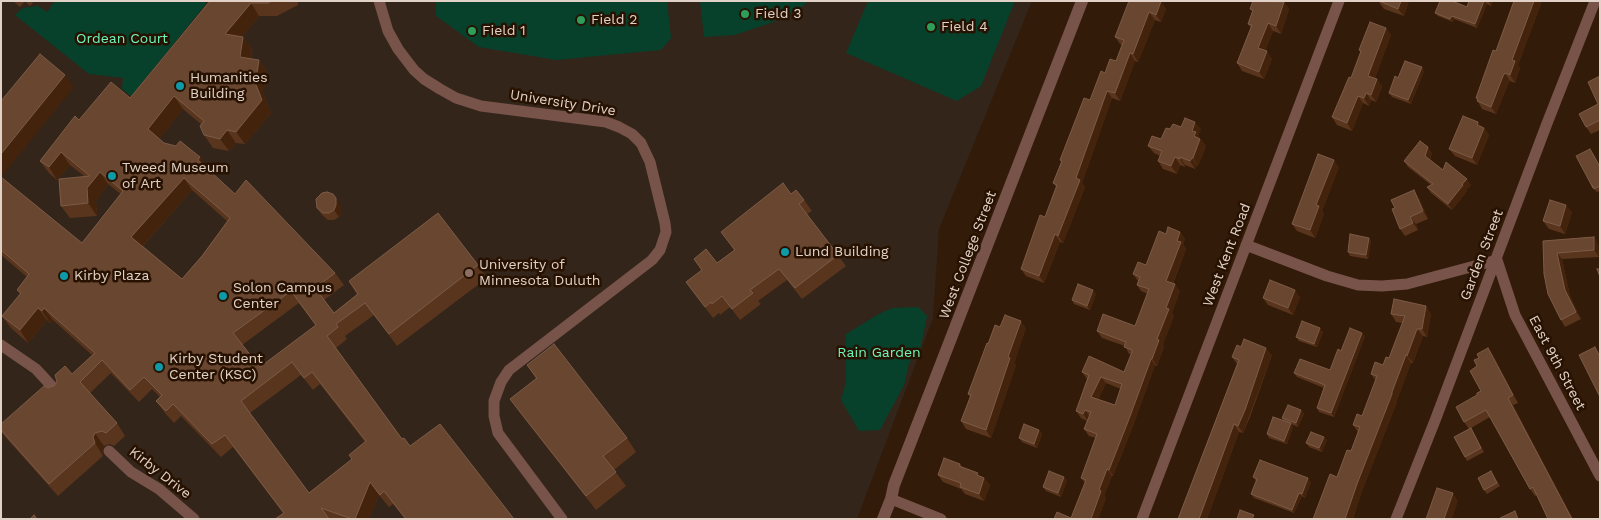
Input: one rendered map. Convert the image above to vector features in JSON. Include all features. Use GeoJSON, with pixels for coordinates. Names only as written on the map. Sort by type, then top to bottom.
{"type":"FeatureCollection","features":[{"type":"Feature","properties":{"kind":"street","name":"University Drive"},"geometry":{"type":"LineString","coordinates":[[379,1],[388,31],[398,49],[424,80],[456,98],[481,106],[606,122],[632,134],[641,143],[650,162],[665,223],[666,232],[660,250],[652,260],[509,370],[501,382],[494,401],[494,416],[498,433],[562,519]]}},
{"type":"Feature","properties":{"kind":"street","name":"West College Street"},"geometry":{"type":"LineString","coordinates":[[883,519],[894,485],[1082,1]]}},
{"type":"Feature","properties":{"kind":"street","name":"West Kent Road"},"geometry":{"type":"LineString","coordinates":[[1142,519],[1339,1]]}},
{"type":"Feature","properties":{"kind":"street","name":"Garden Street"},"geometry":{"type":"LineString","coordinates":[[1396,519],[1595,1]]}},
{"type":"Feature","properties":{"kind":"street"},"geometry":{"type":"LineString","coordinates":[[1246,245],[1327,276],[1358,285],[1407,284],[1496,260]]}},
{"type":"Feature","properties":{"kind":"street","name":"East 9th Street"},"geometry":{"type":"LineString","coordinates":[[1496,260],[1515,316],[1600,476]]}},
{"type":"Feature","properties":{"kind":"street"},"geometry":{"type":"LineString","coordinates":[[1,345],[36,369],[58,393]]}},
{"type":"Feature","properties":{"kind":"street","name":"Kirby Drive"},"geometry":{"type":"LineString","coordinates":[[109,451],[131,472],[159,489],[194,519]]}},
{"type":"Feature","properties":{"kind":"street"},"geometry":{"type":"LineString","coordinates":[[891,499],[941,519]]}},
{"type":"Feature","properties":{"kind":"shaded area","name":"University of Minnesota Duluth"},"geometry":{"type":"Polygon","coordinates":[[[1,1],[1032,1],[939,229],[933,318],[857,519],[1,519],[1,1]]]}},
{"type":"Feature","properties":{"kind":"green space","name":"Ordean Court"},"geometry":{"type":"Polygon","coordinates":[[[55,1],[204,1],[206,4],[131,96],[122,89],[123,78],[89,74],[15,15],[23,8],[38,6],[47,12],[55,1]]]}},
{"type":"Feature","properties":{"kind":"green space","name":"Field 2"},"geometry":{"type":"Polygon","coordinates":[[[436,1],[667,1],[671,38],[661,50],[556,60],[479,47],[436,16],[436,1]]]}},
{"type":"Feature","properties":{"kind":"green space","name":"Field 3"},"geometry":{"type":"Polygon","coordinates":[[[700,1],[808,1],[803,6],[773,22],[735,35],[704,37],[700,1]]]}},
{"type":"Feature","properties":{"kind":"green space","name":"Field 4"},"geometry":{"type":"Polygon","coordinates":[[[868,1],[1015,1],[981,86],[957,101],[846,53],[868,1]]]}},
{"type":"Feature","properties":{"kind":"green space","name":"Rain Garden"},"geometry":{"type":"Polygon","coordinates":[[[918,307],[927,316],[921,346],[909,363],[904,385],[880,430],[859,431],[841,400],[846,382],[846,334],[892,308],[918,307]]]}},
{"type":"Feature","properties":{"kind":"building"},"geometry":{"type":"Polygon","coordinates":[[[210,1],[272,1],[268,3],[251,3],[225,34],[243,37],[240,57],[259,60],[257,73],[253,77],[262,100],[236,132],[227,130],[220,139],[204,135],[200,126],[204,121],[174,96],[148,129],[164,143],[176,146],[180,141],[200,157],[198,160],[235,194],[246,180],[335,273],[315,288],[334,313],[358,294],[349,281],[438,213],[478,265],[389,334],[365,303],[336,324],[338,327],[327,336],[402,439],[404,438],[410,446],[440,424],[514,519],[406,519],[384,491],[380,495],[370,482],[355,519],[321,508],[329,519],[275,519],[284,513],[225,435],[212,444],[173,404],[166,411],[156,401],[162,395],[144,377],[130,390],[102,360],[80,382],[117,423],[106,433],[102,431],[95,433],[93,437],[95,443],[49,484],[1,430],[1,424],[44,386],[48,388],[54,386],[57,382],[55,375],[65,366],[72,374],[95,353],[44,308],[42,311],[38,308],[20,330],[2,316],[21,293],[17,290],[29,274],[1,250],[1,177],[82,243],[123,191],[100,172],[87,188],[88,203],[61,206],[59,179],[90,176],[61,152],[49,167],[40,161],[75,116],[79,120],[111,82],[130,98],[210,1]],[[184,178],[131,237],[182,279],[230,218],[184,178]],[[291,291],[233,333],[260,367],[316,325],[291,291]],[[292,362],[241,401],[309,493],[352,459],[349,455],[366,441],[312,372],[304,378],[292,362]]]}},
{"type":"Feature","properties":{"kind":"building"},"geometry":{"type":"Polygon","coordinates":[[[1129,1],[1161,1],[1156,15],[1149,12],[1133,54],[1130,53],[1115,93],[1107,91],[1076,178],[1080,180],[1058,236],[1055,234],[1039,276],[1021,269],[1040,215],[1045,217],[1057,185],[1053,183],[1062,161],[1060,160],[1084,98],[1090,100],[1101,71],[1105,73],[1110,59],[1116,61],[1124,40],[1115,37],[1129,1]]]}},
{"type":"Feature","properties":{"kind":"building"},"geometry":{"type":"Polygon","coordinates":[[[1253,1],[1284,2],[1276,26],[1268,23],[1258,48],[1267,51],[1259,72],[1237,63],[1252,25],[1248,24],[1253,10],[1250,9],[1253,1]]]}},
{"type":"Feature","properties":{"kind":"building"},"geometry":{"type":"Polygon","coordinates":[[[1379,1],[1401,1],[1398,9],[1379,1]]]}},
{"type":"Feature","properties":{"kind":"building"},"geometry":{"type":"Polygon","coordinates":[[[1440,1],[1452,1],[1467,7],[1469,1],[1484,1],[1475,24],[1452,16],[1450,19],[1435,13],[1440,1]]]}},
{"type":"Feature","properties":{"kind":"building"},"geometry":{"type":"Polygon","coordinates":[[[1514,1],[1534,1],[1512,60],[1515,61],[1510,75],[1505,73],[1503,76],[1491,107],[1477,101],[1478,99],[1476,98],[1493,50],[1496,51],[1514,1]]]}},
{"type":"Feature","properties":{"kind":"building"},"geometry":{"type":"Polygon","coordinates":[[[1370,22],[1386,28],[1368,76],[1377,79],[1371,95],[1366,93],[1364,98],[1358,96],[1347,123],[1332,117],[1349,77],[1351,78],[1370,22]]]}},
{"type":"Feature","properties":{"kind":"building"},"geometry":{"type":"Polygon","coordinates":[[[40,54],[65,75],[1,154],[1,101],[40,54]]]}},
{"type":"Feature","properties":{"kind":"building"},"geometry":{"type":"Polygon","coordinates":[[[1405,61],[1422,67],[1408,100],[1389,93],[1395,76],[1398,78],[1405,61]]]}},
{"type":"Feature","properties":{"kind":"building"},"geometry":{"type":"Polygon","coordinates":[[[1600,76],[1600,120],[1586,127],[1579,114],[1598,104],[1588,82],[1600,76]]]}},
{"type":"Feature","properties":{"kind":"building"},"geometry":{"type":"Polygon","coordinates":[[[1463,116],[1478,122],[1477,125],[1484,128],[1472,158],[1449,149],[1463,116]]]}},
{"type":"Feature","properties":{"kind":"building"},"geometry":{"type":"Polygon","coordinates":[[[1185,118],[1195,122],[1192,131],[1196,132],[1194,136],[1200,139],[1193,158],[1190,161],[1175,157],[1171,166],[1158,161],[1162,151],[1148,146],[1152,136],[1161,139],[1166,128],[1170,129],[1173,124],[1181,127],[1185,118]]]}},
{"type":"Feature","properties":{"kind":"building"},"geometry":{"type":"Polygon","coordinates":[[[1420,141],[1428,147],[1425,156],[1443,170],[1446,162],[1467,179],[1448,204],[1427,187],[1433,184],[1404,161],[1420,141]]]}},
{"type":"Feature","properties":{"kind":"building"},"geometry":{"type":"Polygon","coordinates":[[[1590,149],[1600,167],[1600,186],[1594,189],[1576,156],[1590,149]]]}},
{"type":"Feature","properties":{"kind":"building"},"geometry":{"type":"Polygon","coordinates":[[[1318,154],[1334,160],[1316,205],[1319,206],[1310,230],[1292,224],[1318,154]]]}},
{"type":"Feature","properties":{"kind":"building","name":"Lund Building"},"geometry":{"type":"Polygon","coordinates":[[[783,183],[791,194],[796,190],[804,200],[799,204],[838,255],[795,288],[779,269],[750,290],[753,293],[732,309],[722,296],[705,307],[686,282],[702,270],[694,259],[706,249],[717,263],[735,250],[721,232],[783,183]]]}},
{"type":"Feature","properties":{"kind":"building"},"geometry":{"type":"Polygon","coordinates":[[[1414,190],[1423,211],[1410,217],[1413,223],[1400,229],[1392,209],[1395,208],[1391,200],[1414,190]]]}},
{"type":"Feature","properties":{"kind":"building"},"geometry":{"type":"Polygon","coordinates":[[[322,193],[333,194],[336,198],[336,205],[334,210],[329,213],[323,213],[317,208],[316,199],[322,193]]]}},
{"type":"Feature","properties":{"kind":"building"},"geometry":{"type":"Polygon","coordinates":[[[1550,200],[1566,205],[1560,226],[1543,221],[1550,200]]]}},
{"type":"Feature","properties":{"kind":"building"},"geometry":{"type":"Polygon","coordinates":[[[1168,227],[1180,232],[1177,241],[1181,242],[1166,281],[1175,284],[1166,308],[1169,309],[1129,419],[1099,490],[1101,491],[1091,519],[1054,519],[1057,512],[1071,518],[1086,480],[1081,478],[1097,434],[1084,429],[1091,412],[1085,410],[1083,414],[1076,411],[1089,375],[1082,372],[1089,356],[1124,372],[1132,352],[1132,350],[1124,347],[1126,342],[1097,331],[1103,314],[1135,326],[1149,289],[1137,285],[1140,277],[1133,274],[1138,262],[1146,265],[1159,231],[1166,234],[1168,227]],[[1101,377],[1091,397],[1115,405],[1122,384],[1101,377]]]}},
{"type":"Feature","properties":{"kind":"building"},"geometry":{"type":"Polygon","coordinates":[[[1350,234],[1369,238],[1366,255],[1348,252],[1350,234]]]}},
{"type":"Feature","properties":{"kind":"building"},"geometry":{"type":"Polygon","coordinates":[[[1594,237],[1594,250],[1557,253],[1565,290],[1576,312],[1561,320],[1548,294],[1544,274],[1543,241],[1594,237]]]}},
{"type":"Feature","properties":{"kind":"building"},"geometry":{"type":"Polygon","coordinates":[[[1270,280],[1295,290],[1288,308],[1263,298],[1270,280]]]}},
{"type":"Feature","properties":{"kind":"building"},"geometry":{"type":"Polygon","coordinates":[[[1078,284],[1093,290],[1087,306],[1072,300],[1078,284]]]}},
{"type":"Feature","properties":{"kind":"building"},"geometry":{"type":"Polygon","coordinates":[[[1394,299],[1426,306],[1422,329],[1417,329],[1406,355],[1345,519],[1313,519],[1330,474],[1337,477],[1347,450],[1351,451],[1360,427],[1353,425],[1357,414],[1362,416],[1377,376],[1371,374],[1375,362],[1383,365],[1386,357],[1389,358],[1405,316],[1391,314],[1394,299]]]}},
{"type":"Feature","properties":{"kind":"building"},"geometry":{"type":"Polygon","coordinates":[[[1005,315],[1021,321],[986,430],[961,421],[971,395],[968,394],[987,343],[995,325],[1000,327],[1005,315]]]}},
{"type":"Feature","properties":{"kind":"building"},"geometry":{"type":"Polygon","coordinates":[[[1302,321],[1320,328],[1314,344],[1296,337],[1302,321]]]}},
{"type":"Feature","properties":{"kind":"building"},"geometry":{"type":"Polygon","coordinates":[[[1350,328],[1362,333],[1331,413],[1317,408],[1325,385],[1294,373],[1300,359],[1330,370],[1338,349],[1341,351],[1350,328]]]}},
{"type":"Feature","properties":{"kind":"building"},"geometry":{"type":"Polygon","coordinates":[[[1244,339],[1266,348],[1245,410],[1238,426],[1234,424],[1199,519],[1178,519],[1239,360],[1232,357],[1237,345],[1241,347],[1244,339]]]}},
{"type":"Feature","properties":{"kind":"building"},"geometry":{"type":"Polygon","coordinates":[[[554,344],[627,438],[603,456],[616,472],[586,496],[510,399],[537,378],[527,365],[554,344]]]}},
{"type":"Feature","properties":{"kind":"building"},"geometry":{"type":"Polygon","coordinates":[[[1595,347],[1600,357],[1600,397],[1579,355],[1595,347]]]}},
{"type":"Feature","properties":{"kind":"building"},"geometry":{"type":"Polygon","coordinates":[[[1488,348],[1513,395],[1508,398],[1572,519],[1548,519],[1533,487],[1530,489],[1486,410],[1464,422],[1456,407],[1481,391],[1470,371],[1477,366],[1474,360],[1479,358],[1477,354],[1488,348]]]}},
{"type":"Feature","properties":{"kind":"building"},"geometry":{"type":"Polygon","coordinates":[[[1288,405],[1301,410],[1296,423],[1282,418],[1288,405]]]}},
{"type":"Feature","properties":{"kind":"building"},"geometry":{"type":"Polygon","coordinates":[[[1273,417],[1291,423],[1284,441],[1267,434],[1273,417]]]}},
{"type":"Feature","properties":{"kind":"building"},"geometry":{"type":"Polygon","coordinates":[[[1024,424],[1039,430],[1034,444],[1019,438],[1024,424]]]}},
{"type":"Feature","properties":{"kind":"building"},"geometry":{"type":"Polygon","coordinates":[[[1471,428],[1481,448],[1465,457],[1454,437],[1471,428]]]}},
{"type":"Feature","properties":{"kind":"building"},"geometry":{"type":"Polygon","coordinates":[[[1311,432],[1324,437],[1319,448],[1306,443],[1311,432]]]}},
{"type":"Feature","properties":{"kind":"building"},"geometry":{"type":"Polygon","coordinates":[[[944,458],[978,473],[977,475],[984,478],[979,494],[960,487],[961,483],[938,475],[944,458]]]}},
{"type":"Feature","properties":{"kind":"building"},"geometry":{"type":"Polygon","coordinates":[[[1260,460],[1308,478],[1302,494],[1299,493],[1292,510],[1251,494],[1257,479],[1253,477],[1260,460]]]}},
{"type":"Feature","properties":{"kind":"building"},"geometry":{"type":"Polygon","coordinates":[[[1049,471],[1064,477],[1058,493],[1043,487],[1049,471]]]}},
{"type":"Feature","properties":{"kind":"building"},"geometry":{"type":"Polygon","coordinates":[[[1491,471],[1497,483],[1484,490],[1478,478],[1491,471]]]}},
{"type":"Feature","properties":{"kind":"building"},"geometry":{"type":"Polygon","coordinates":[[[1437,488],[1453,493],[1444,519],[1426,519],[1437,488]]]}},
{"type":"Feature","properties":{"kind":"building"},"geometry":{"type":"Polygon","coordinates":[[[1240,510],[1254,515],[1252,519],[1237,519],[1240,510]]]}},
{"type":"Feature","properties":{"kind":"building"},"geometry":{"type":"Polygon","coordinates":[[[1515,511],[1518,519],[1500,518],[1515,511]]]}},
{"type":"Feature","properties":{"kind":"place","name":"Field 3"},"geometry":{"type":"Point","coordinates":[745,14]}},
{"type":"Feature","properties":{"kind":"place","name":"Field 2"},"geometry":{"type":"Point","coordinates":[581,20]}},
{"type":"Feature","properties":{"kind":"place","name":"Field 4"},"geometry":{"type":"Point","coordinates":[931,27]}},
{"type":"Feature","properties":{"kind":"place","name":"Field 1"},"geometry":{"type":"Point","coordinates":[472,31]}},
{"type":"Feature","properties":{"kind":"place","name":"Humanities Building"},"geometry":{"type":"Point","coordinates":[180,86]}},
{"type":"Feature","properties":{"kind":"place","name":"Tweed Museum of Art"},"geometry":{"type":"Point","coordinates":[112,176]}},
{"type":"Feature","properties":{"kind":"place","name":"Lund Building"},"geometry":{"type":"Point","coordinates":[785,252]}},
{"type":"Feature","properties":{"kind":"place","name":"University of Minnesota Duluth"},"geometry":{"type":"Point","coordinates":[469,273]}},
{"type":"Feature","properties":{"kind":"place","name":"Kirby Plaza"},"geometry":{"type":"Point","coordinates":[64,276]}},
{"type":"Feature","properties":{"kind":"place","name":"Solon Campus Center"},"geometry":{"type":"Point","coordinates":[223,296]}},
{"type":"Feature","properties":{"kind":"place","name":"Kirby Student Center (KSC)"},"geometry":{"type":"Point","coordinates":[159,367]}}]}
